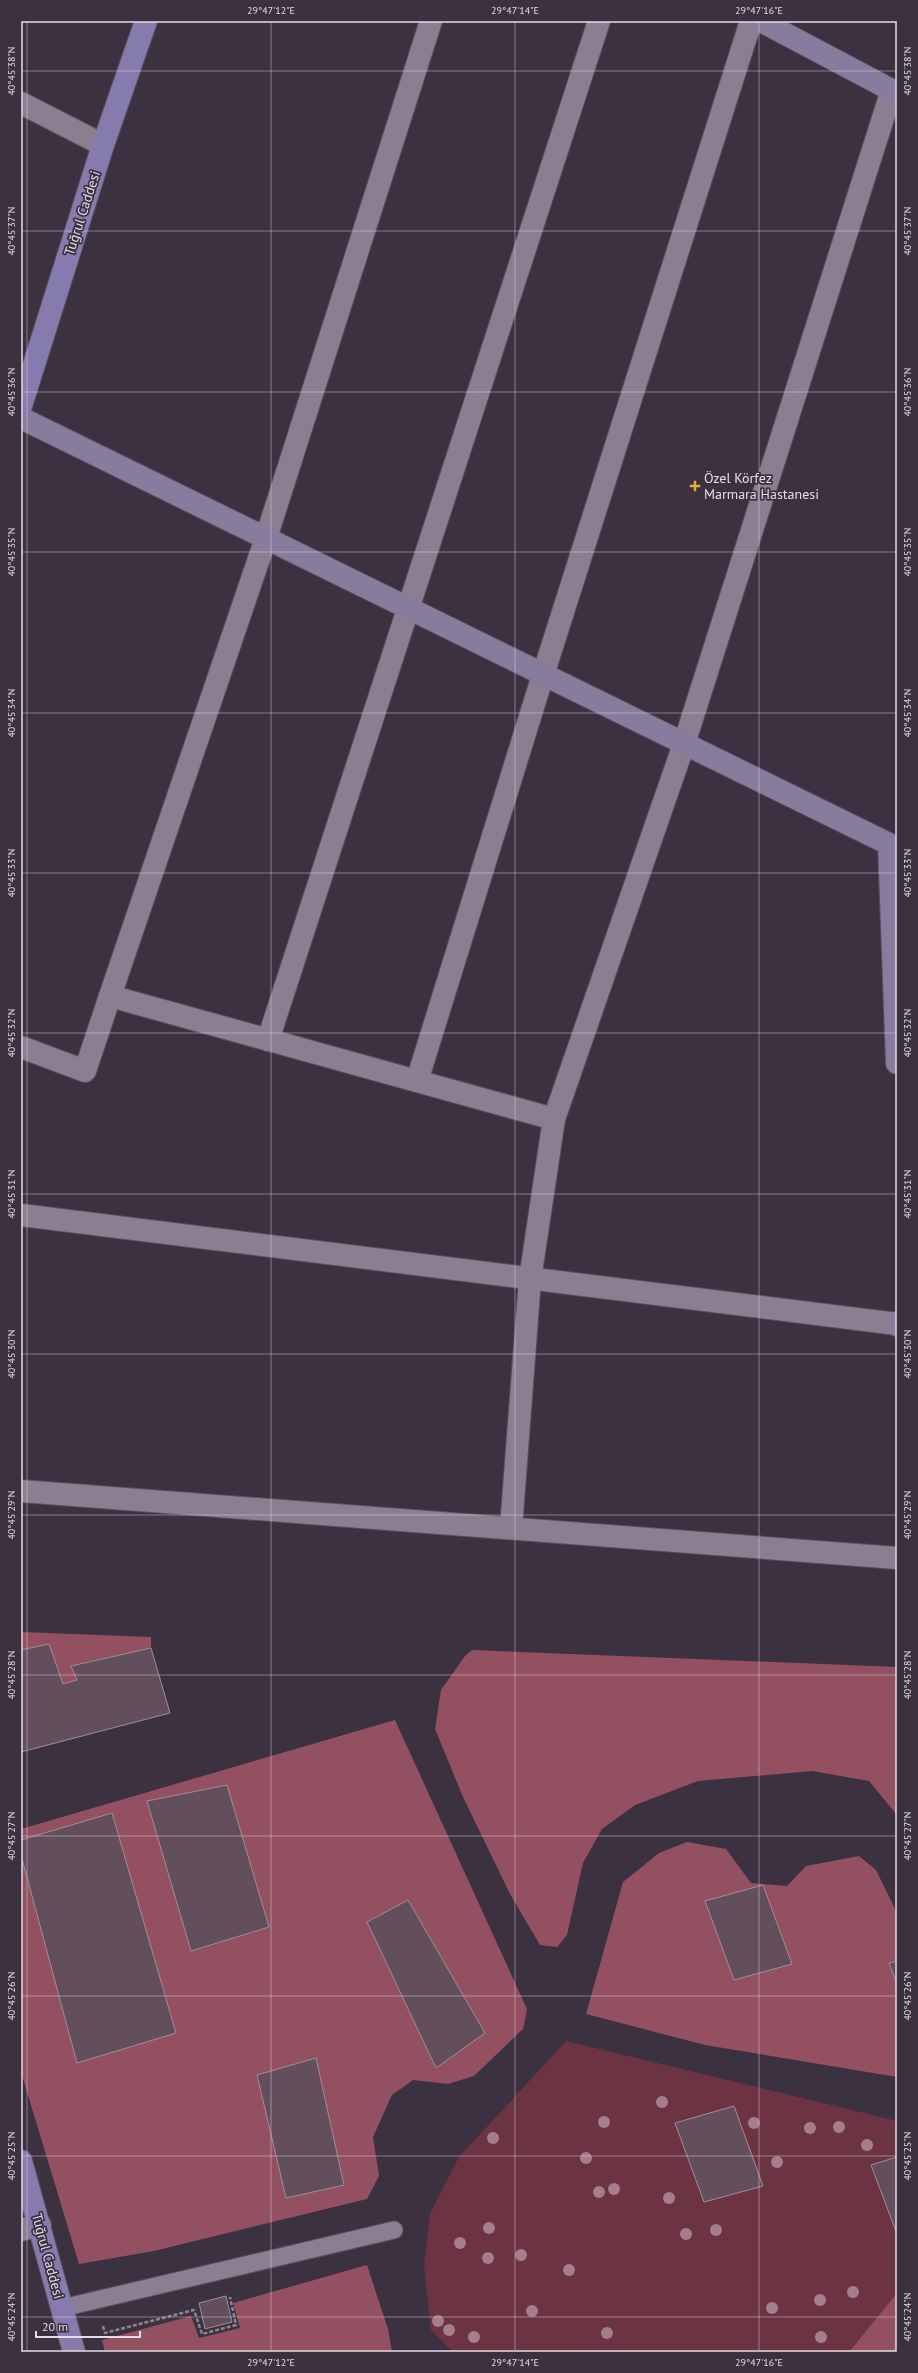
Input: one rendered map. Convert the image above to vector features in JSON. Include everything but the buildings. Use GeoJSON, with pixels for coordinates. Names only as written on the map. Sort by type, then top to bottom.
{"type":"FeatureCollection","features":[{"type":"Feature","properties":{"kind":"main road","name":"Tuğrul Caddesi"},"geometry":{"type":"LineString","coordinates":[[21,406],[103,145],[146,21]]}},
{"type":"Feature","properties":{"kind":"main road","name":"Tuğrul Caddesi"},"geometry":{"type":"LineString","coordinates":[[21,2161],[30,2227],[62,2308],[74,2352]]}},
{"type":"Feature","properties":{"kind":"street"},"geometry":{"type":"LineString","coordinates":[[21,1047],[85,1071],[266,538],[431,21]]}},
{"type":"Feature","properties":{"kind":"street"},"geometry":{"type":"LineString","coordinates":[[268,1040],[407,608],[599,21]]}},
{"type":"Feature","properties":{"kind":"street"},"geometry":{"type":"LineString","coordinates":[[417,1081],[543,675],[750,21]]}},
{"type":"Feature","properties":{"kind":"street"},"geometry":{"type":"LineString","coordinates":[[511,1528],[530,1279],[554,1119],[684,744],[895,91],[761,21]]}},
{"type":"Feature","properties":{"kind":"street"},"geometry":{"type":"LineString","coordinates":[[21,103],[103,145]]}},
{"type":"Feature","properties":{"kind":"street"},"geometry":{"type":"LineString","coordinates":[[21,418],[893,846],[897,1063]]}},
{"type":"Feature","properties":{"kind":"street"},"geometry":{"type":"LineString","coordinates":[[110,996],[554,1119]]}},
{"type":"Feature","properties":{"kind":"street"},"geometry":{"type":"LineString","coordinates":[[21,1215],[897,1324]]}},
{"type":"Feature","properties":{"kind":"street"},"geometry":{"type":"LineString","coordinates":[[21,1491],[897,1558]]}},
{"type":"Feature","properties":{"kind":"lane"},"geometry":{"type":"LineString","coordinates":[[62,2308],[95,2299],[394,2230]]}},
{"type":"Feature","properties":{"kind":"path"},"geometry":{"type":"LineString","coordinates":[[95,2299],[105,2333],[194,2310],[202,2334],[236,2325],[229,2298],[236,2296]]}},
{"type":"Feature","properties":{"kind":"shaded area"},"geometry":{"type":"Polygon","coordinates":[[[21,1632],[151,1637],[151,1648],[71,1666],[77,1680],[63,1684],[49,1645],[21,1714],[21,1632]]]}},
{"type":"Feature","properties":{"kind":"shaded area"},"geometry":{"type":"Polygon","coordinates":[[[472,1650],[897,1667],[897,1815],[869,1781],[812,1771],[698,1781],[635,1805],[602,1829],[583,1863],[567,1935],[557,1947],[540,1945],[510,1894],[463,1797],[435,1729],[441,1690],[465,1656],[472,1650]]]}},
{"type":"Feature","properties":{"kind":"shaded area"},"geometry":{"type":"Polygon","coordinates":[[[395,1720],[527,2009],[523,2029],[474,2076],[448,2084],[413,2080],[392,2095],[373,2137],[379,2176],[367,2199],[154,2251],[79,2264],[21,2072],[21,1829],[395,1720]]]}},
{"type":"Feature","properties":{"kind":"shaded area"},"geometry":{"type":"Polygon","coordinates":[[[687,1842],[726,1849],[751,1883],[787,1886],[806,1866],[859,1856],[876,1870],[897,1913],[897,2077],[705,2045],[586,2014],[623,1882],[659,1853],[687,1842]]]}},
{"type":"Feature","properties":{"kind":"shaded area"},"geometry":{"type":"Polygon","coordinates":[[[566,2041],[897,2121],[897,2293],[849,2352],[453,2352],[431,2330],[424,2266],[430,2214],[459,2157],[566,2041]]]}},
{"type":"Feature","properties":{"kind":"shaded area"},"geometry":{"type":"Polygon","coordinates":[[[367,2265],[388,2329],[392,2352],[105,2352],[102,2340],[191,2316],[199,2338],[240,2328],[233,2303],[367,2265]]]}},
{"type":"Feature","properties":{"kind":"shaded area"},"geometry":{"type":"Polygon","coordinates":[[[897,2293],[897,2352],[849,2352],[897,2293]]]}},
{"type":"Feature","properties":{"kind":"place","name":"Özel Körfez Marmara Hastanesi"},"geometry":{"type":"Point","coordinates":[695,486]}}]}
